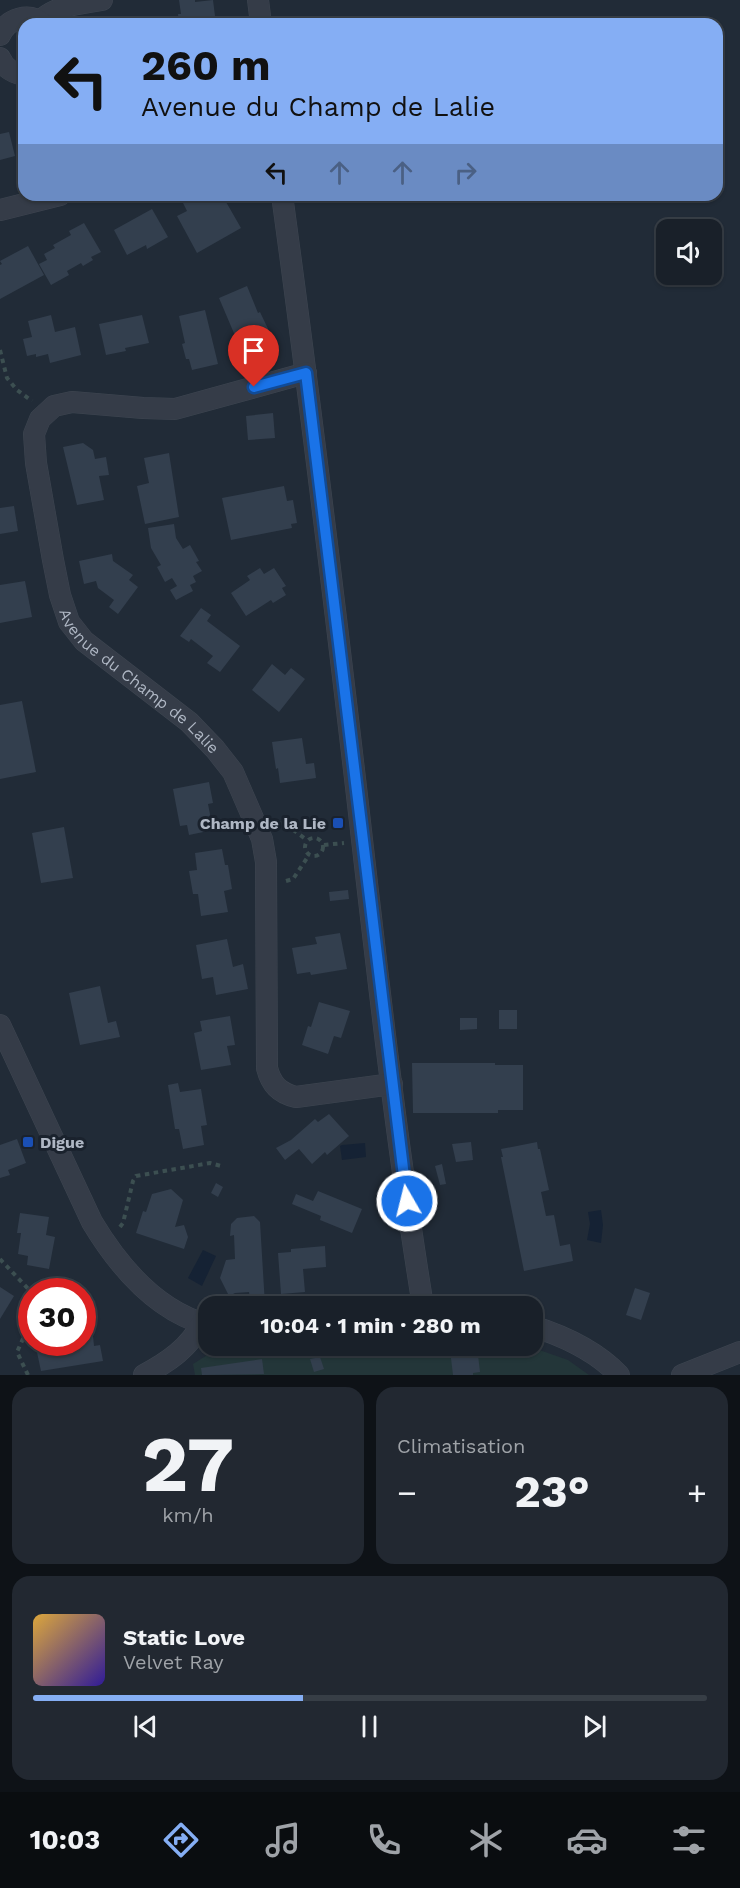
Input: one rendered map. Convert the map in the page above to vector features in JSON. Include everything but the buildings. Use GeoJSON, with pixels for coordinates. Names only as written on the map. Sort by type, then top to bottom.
{"type":"FeatureCollection","features":[{"type":"Feature","properties":{"kind":"street"},"geometry":{"type":"LineString","coordinates":[[45,18],[49,13],[60,8],[102,0]]}},
{"type":"Feature","properties":{"kind":"street"},"geometry":{"type":"LineString","coordinates":[[258,0],[260,18]]}},
{"type":"Feature","properties":{"kind":"street"},"geometry":{"type":"LineString","coordinates":[[0,35],[3,28],[18,19]]}},
{"type":"Feature","properties":{"kind":"street"},"geometry":{"type":"LineString","coordinates":[[0,58],[3,65],[18,74]]}},
{"type":"Feature","properties":{"kind":"street"},"geometry":{"type":"LineString","coordinates":[[0,210],[36,201]]}},
{"type":"Feature","properties":{"kind":"street"},"geometry":{"type":"LineString","coordinates":[[283,201],[306,373],[392,1084],[421,1296]]}},
{"type":"Feature","properties":{"kind":"street"},"geometry":{"type":"LineString","coordinates":[[47,412],[54,406],[72,402],[119,407],[175,409],[306,373]]}},
{"type":"Feature","properties":{"kind":"street","name":"Avenue du Champ de Lalie"},"geometry":{"type":"LineString","coordinates":[[47,412],[40,419],[34,434],[36,464],[52,561],[69,622],[84,640],[189,722],[215,749],[233,772],[262,839],[266,862],[267,1068],[270,1080],[281,1091],[296,1097],[392,1084]]}},
{"type":"Feature","properties":{"kind":"street"},"geometry":{"type":"LineString","coordinates":[[0,1025],[4,1048],[104,1242],[144,1290],[171,1308],[198,1321]]}},
{"type":"Feature","properties":{"kind":"street"},"geometry":{"type":"LineString","coordinates":[[543,1330],[579,1345],[611,1366],[619,1375]]}},
{"type":"Feature","properties":{"kind":"street"},"geometry":{"type":"LineString","coordinates":[[144,1375],[172,1367],[198,1333]]}},
{"type":"Feature","properties":{"kind":"street"},"geometry":{"type":"LineString","coordinates":[[682,1375],[740,1352]]}},
{"type":"Feature","properties":{"kind":"path"},"geometry":{"type":"LineString","coordinates":[[0,350],[7,378],[17,390],[47,412]]}},
{"type":"Feature","properties":{"kind":"path"},"geometry":{"type":"LineString","coordinates":[[317,838],[324,845],[323,851],[315,857],[309,855],[305,851],[305,845],[308,840],[317,838]]}},
{"type":"Feature","properties":{"kind":"path"},"geometry":{"type":"LineString","coordinates":[[266,888],[292,879],[309,855]]}},
{"type":"Feature","properties":{"kind":"path"},"geometry":{"type":"LineString","coordinates":[[104,1242],[123,1223],[132,1181],[136,1176],[210,1163],[222,1166]]}},
{"type":"Feature","properties":{"kind":"path"},"geometry":{"type":"LineString","coordinates":[[0,1259],[18,1278]]}},
{"type":"Feature","properties":{"kind":"path"},"geometry":{"type":"LineString","coordinates":[[19,1356],[28,1375]]}},
{"type":"Feature","properties":{"kind":"shaded area"},"geometry":{"type":"Polygon","coordinates":[[[543,1351],[568,1360],[589,1375],[195,1375],[193,1364],[206,1356],[543,1356],[543,1351]]]}},
{"type":"Feature","properties":{"kind":"water"},"geometry":{"type":"Polygon","coordinates":[[[365,1143],[366,1157],[342,1160],[340,1146],[365,1143]]]}},
{"type":"Feature","properties":{"kind":"water"},"geometry":{"type":"Polygon","coordinates":[[[601,1210],[603,1225],[601,1243],[587,1240],[590,1224],[588,1212],[601,1210]]]}},
{"type":"Feature","properties":{"kind":"water"},"geometry":{"type":"Polygon","coordinates":[[[203,1250],[216,1256],[202,1286],[188,1278],[203,1250]]]}},
{"type":"Feature","properties":{"kind":"place","name":"Champ de la Lie"},"geometry":{"type":"Point","coordinates":[338,823]}},
{"type":"Feature","properties":{"kind":"place","name":"Digue"},"geometry":{"type":"Point","coordinates":[28,1142]}},
{"type":"Feature","properties":{"kind":"route"},"geometry":{"type":"LineString","coordinates":[[254,387],[306,373],[407,1201]]}}]}
